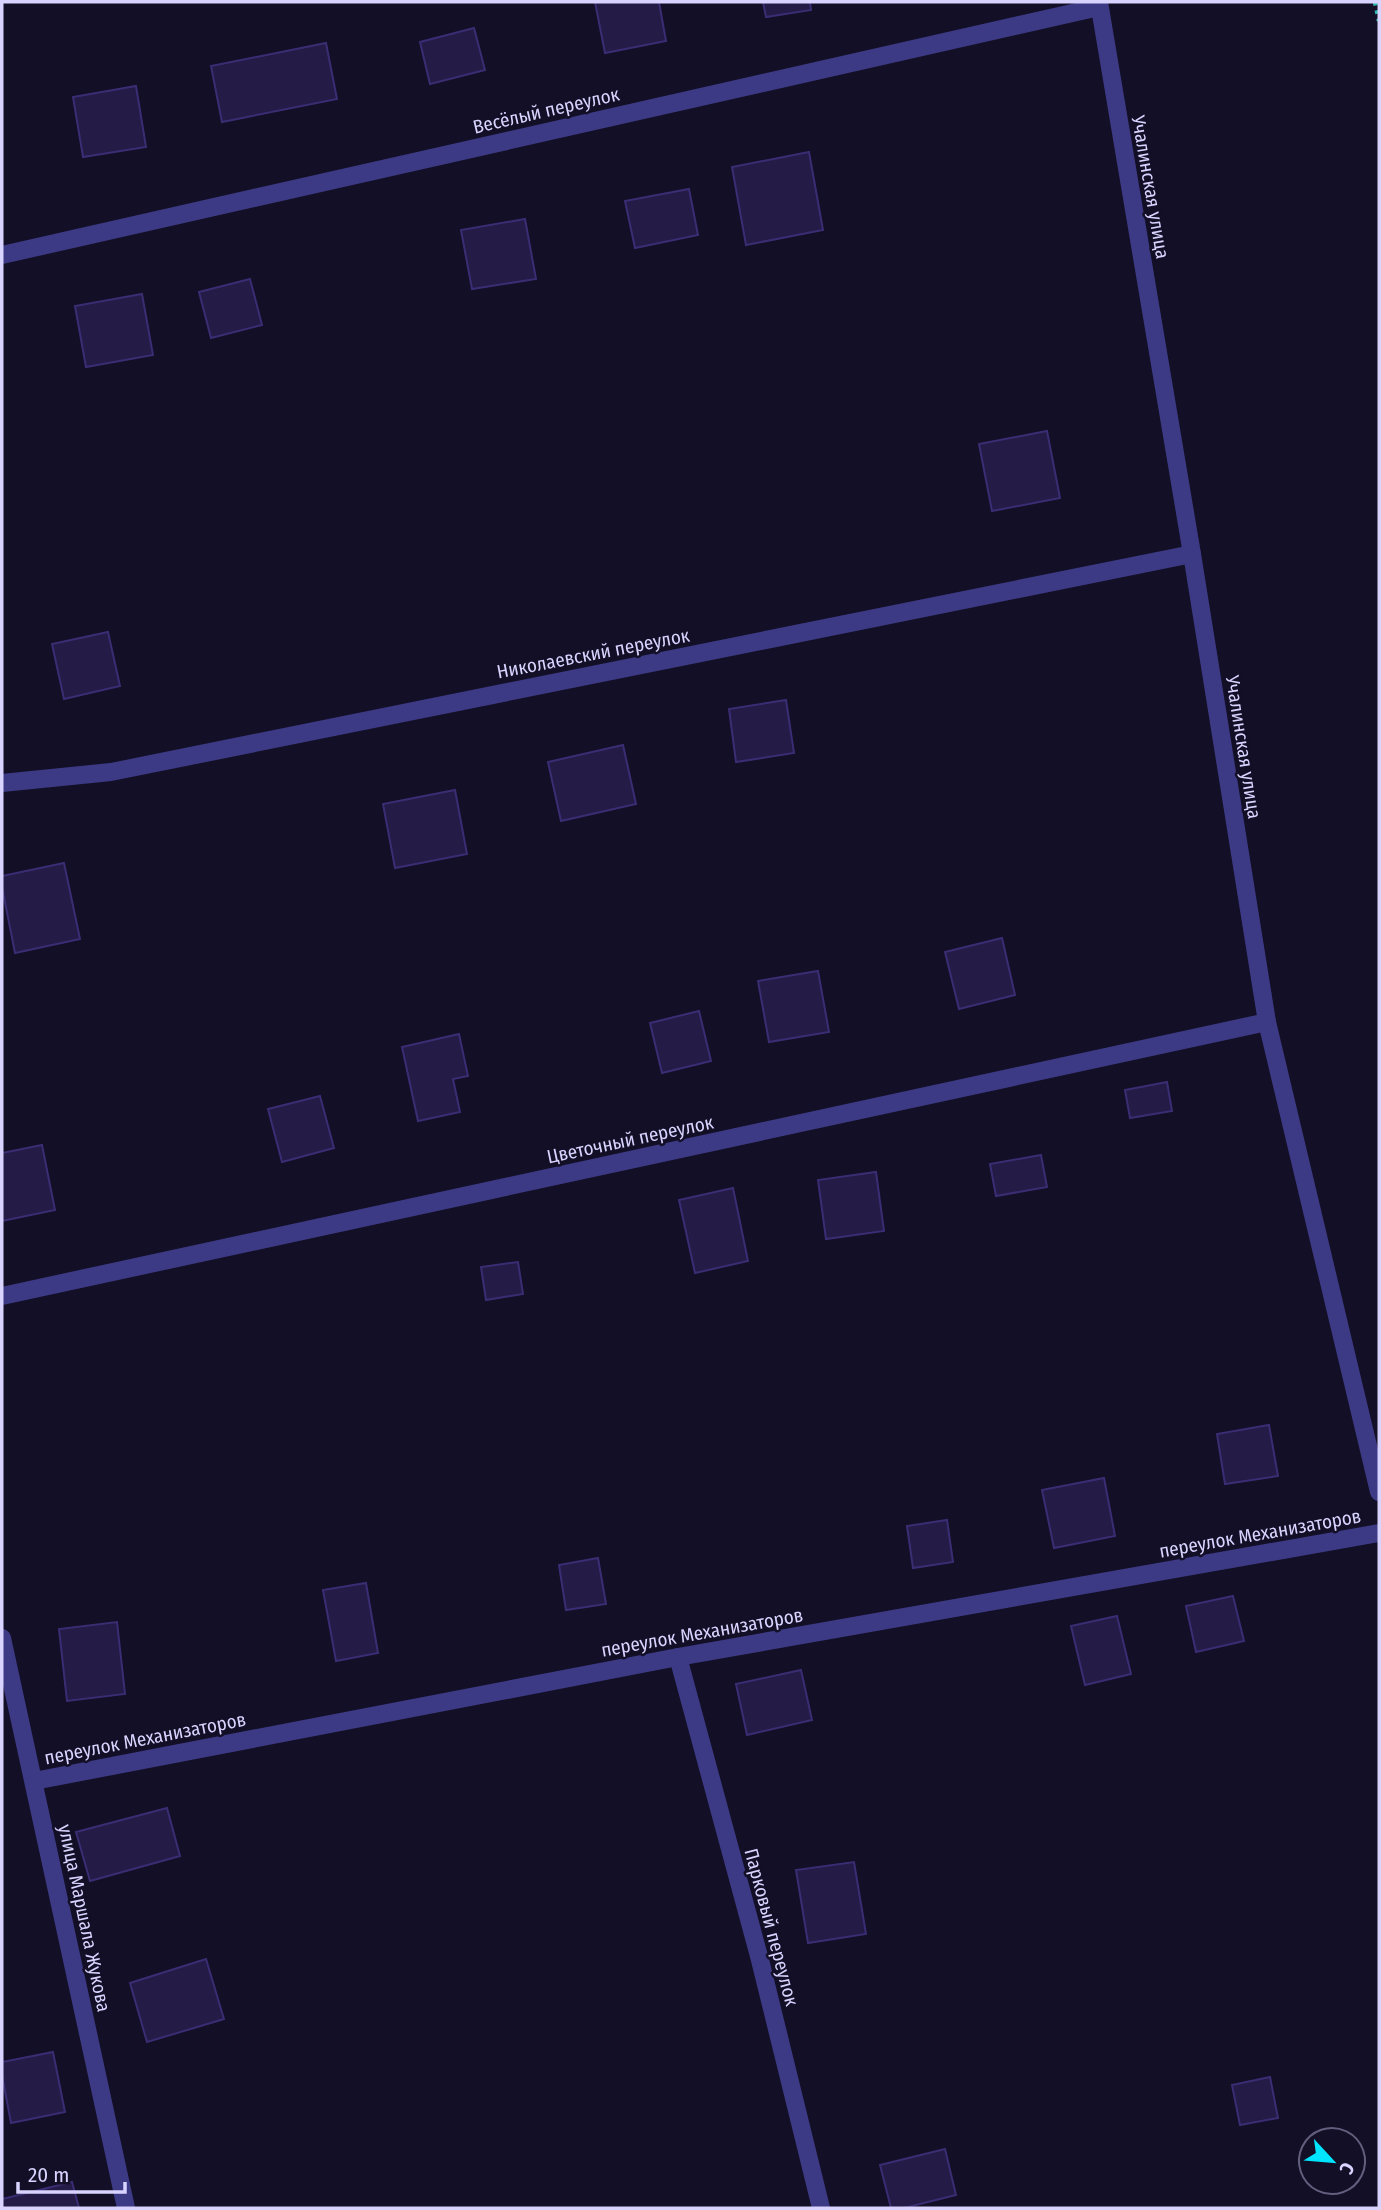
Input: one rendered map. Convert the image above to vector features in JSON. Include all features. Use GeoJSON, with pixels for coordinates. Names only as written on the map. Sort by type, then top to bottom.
{"type":"FeatureCollection","features":[{"type":"Feature","properties":{"kind":"street","name":"Весёлый переулок"},"geometry":{"type":"LineString","coordinates":[[2,255],[1099,4]]}},
{"type":"Feature","properties":{"kind":"street","name":"Учалинская улица"},"geometry":{"type":"LineString","coordinates":[[1099,4],[1268,1022],[1379,1492]]}},
{"type":"Feature","properties":{"kind":"street","name":"Николаевский переулок"},"geometry":{"type":"LineString","coordinates":[[2,783],[111,772],[1192,554]]}},
{"type":"Feature","properties":{"kind":"street","name":"Цветочный переулок"},"geometry":{"type":"LineString","coordinates":[[2,1296],[1268,1022]]}},
{"type":"Feature","properties":{"kind":"street","name":"переулок Механизаторов"},"geometry":{"type":"LineString","coordinates":[[34,1781],[678,1657],[1379,1533]]}},
{"type":"Feature","properties":{"kind":"street","name":"улица Маршала Жукова"},"geometry":{"type":"LineString","coordinates":[[2,1637],[126,2208]]}},
{"type":"Feature","properties":{"kind":"street","name":"Парковый переулок"},"geometry":{"type":"LineString","coordinates":[[678,1657],[760,1960],[821,2208]]}},
{"type":"Feature","properties":{"kind":"path"},"geometry":{"type":"LineString","coordinates":[[1375,2],[1379,21]]}},
{"type":"Feature","properties":{"kind":"building"},"geometry":{"type":"Polygon","coordinates":[[[595,2],[659,2],[666,41],[605,53],[595,2]]]}},
{"type":"Feature","properties":{"kind":"building"},"geometry":{"type":"Polygon","coordinates":[[[763,2],[810,2],[811,10],[766,17],[763,2]]]}},
{"type":"Feature","properties":{"kind":"building"},"geometry":{"type":"Polygon","coordinates":[[[474,28],[485,70],[430,84],[420,42],[474,28]]]}},
{"type":"Feature","properties":{"kind":"building"},"geometry":{"type":"Polygon","coordinates":[[[326,43],[337,99],[222,122],[211,66],[326,43]]]}},
{"type":"Feature","properties":{"kind":"building"},"geometry":{"type":"Polygon","coordinates":[[[136,86],[146,147],[83,157],[73,97],[136,86]]]}},
{"type":"Feature","properties":{"kind":"building"},"geometry":{"type":"Polygon","coordinates":[[[809,152],[823,230],[746,245],[732,167],[809,152]]]}},
{"type":"Feature","properties":{"kind":"building"},"geometry":{"type":"Polygon","coordinates":[[[689,189],[698,235],[635,248],[625,201],[689,189]]]}},
{"type":"Feature","properties":{"kind":"building"},"geometry":{"type":"Polygon","coordinates":[[[525,219],[536,279],[472,289],[461,230],[525,219]]]}},
{"type":"Feature","properties":{"kind":"building"},"geometry":{"type":"Polygon","coordinates":[[[250,279],[262,325],[211,338],[199,292],[250,279]]]}},
{"type":"Feature","properties":{"kind":"building"},"geometry":{"type":"Polygon","coordinates":[[[142,294],[153,355],[86,367],[75,306],[142,294]]]}},
{"type":"Feature","properties":{"kind":"building"},"geometry":{"type":"Polygon","coordinates":[[[1047,431],[1060,498],[992,511],[979,444],[1047,431]]]}},
{"type":"Feature","properties":{"kind":"building"},"geometry":{"type":"Polygon","coordinates":[[[108,632],[120,686],[64,699],[52,644],[108,632]]]}},
{"type":"Feature","properties":{"kind":"building"},"geometry":{"type":"Polygon","coordinates":[[[786,700],[794,753],[736,762],[729,709],[786,700]]]}},
{"type":"Feature","properties":{"kind":"building"},"geometry":{"type":"Polygon","coordinates":[[[623,745],[636,804],[561,821],[548,762],[623,745]]]}},
{"type":"Feature","properties":{"kind":"building"},"geometry":{"type":"Polygon","coordinates":[[[455,790],[467,854],[395,868],[383,804],[455,790]]]}},
{"type":"Feature","properties":{"kind":"building"},"geometry":{"type":"Polygon","coordinates":[[[64,863],[80,939],[15,953],[2,876],[64,863]]]}},
{"type":"Feature","properties":{"kind":"building"},"geometry":{"type":"Polygon","coordinates":[[[1002,938],[1015,995],[959,1009],[945,952],[1002,938]]]}},
{"type":"Feature","properties":{"kind":"building"},"geometry":{"type":"Polygon","coordinates":[[[818,971],[829,1032],[769,1042],[758,981],[818,971]]]}},
{"type":"Feature","properties":{"kind":"building"},"geometry":{"type":"Polygon","coordinates":[[[699,1011],[711,1061],[662,1073],[650,1023],[699,1011]]]}},
{"type":"Feature","properties":{"kind":"building"},"geometry":{"type":"Polygon","coordinates":[[[459,1034],[468,1076],[453,1079],[460,1112],[418,1121],[402,1047],[459,1034]]]}},
{"type":"Feature","properties":{"kind":"building"},"geometry":{"type":"Polygon","coordinates":[[[1167,1082],[1172,1111],[1130,1118],[1125,1090],[1167,1082]]]}},
{"type":"Feature","properties":{"kind":"building"},"geometry":{"type":"Polygon","coordinates":[[[320,1096],[334,1148],[282,1162],[268,1109],[320,1096]]]}},
{"type":"Feature","properties":{"kind":"building"},"geometry":{"type":"Polygon","coordinates":[[[42,1145],[55,1210],[2,1221],[2,1153],[42,1145]]]}},
{"type":"Feature","properties":{"kind":"building"},"geometry":{"type":"Polygon","coordinates":[[[1041,1155],[1047,1187],[996,1196],[990,1164],[1041,1155]]]}},
{"type":"Feature","properties":{"kind":"building"},"geometry":{"type":"Polygon","coordinates":[[[876,1172],[884,1231],[826,1239],[818,1180],[876,1172]]]}},
{"type":"Feature","properties":{"kind":"building"},"geometry":{"type":"Polygon","coordinates":[[[733,1188],[748,1261],[695,1273],[679,1200],[733,1188]]]}},
{"type":"Feature","properties":{"kind":"building"},"geometry":{"type":"Polygon","coordinates":[[[518,1262],[523,1294],[486,1300],[481,1267],[518,1262]]]}},
{"type":"Feature","properties":{"kind":"building"},"geometry":{"type":"Polygon","coordinates":[[[1269,1425],[1278,1476],[1225,1484],[1217,1434],[1269,1425]]]}},
{"type":"Feature","properties":{"kind":"building"},"geometry":{"type":"Polygon","coordinates":[[[1104,1478],[1115,1536],[1054,1548],[1042,1490],[1104,1478]]]}},
{"type":"Feature","properties":{"kind":"building"},"geometry":{"type":"Polygon","coordinates":[[[947,1520],[953,1562],[913,1568],[907,1526],[947,1520]]]}},
{"type":"Feature","properties":{"kind":"building"},"geometry":{"type":"Polygon","coordinates":[[[598,1558],[606,1604],[566,1610],[559,1565],[598,1558]]]}},
{"type":"Feature","properties":{"kind":"building"},"geometry":{"type":"Polygon","coordinates":[[[366,1583],[378,1653],[336,1661],[323,1590],[366,1583]]]}},
{"type":"Feature","properties":{"kind":"building"},"geometry":{"type":"Polygon","coordinates":[[[1233,1596],[1244,1641],[1196,1652],[1186,1606],[1233,1596]]]}},
{"type":"Feature","properties":{"kind":"building"},"geometry":{"type":"Polygon","coordinates":[[[1117,1616],[1131,1674],[1085,1685],[1071,1626],[1117,1616]]]}},
{"type":"Feature","properties":{"kind":"building"},"geometry":{"type":"Polygon","coordinates":[[[117,1622],[125,1694],[67,1701],[59,1629],[117,1622]]]}},
{"type":"Feature","properties":{"kind":"building"},"geometry":{"type":"Polygon","coordinates":[[[801,1670],[812,1720],[747,1735],[736,1684],[801,1670]]]}},
{"type":"Feature","properties":{"kind":"building"},"geometry":{"type":"Polygon","coordinates":[[[167,1808],[180,1856],[90,1881],[76,1832],[167,1808]]]}},
{"type":"Feature","properties":{"kind":"building"},"geometry":{"type":"Polygon","coordinates":[[[854,1862],[866,1934],[808,1943],[796,1870],[854,1862]]]}},
{"type":"Feature","properties":{"kind":"building"},"geometry":{"type":"Polygon","coordinates":[[[206,1959],[224,2019],[147,2042],[130,1983],[206,1959]]]}},
{"type":"Feature","properties":{"kind":"building"},"geometry":{"type":"Polygon","coordinates":[[[53,2052],[65,2112],[11,2123],[2,2062],[53,2052]]]}},
{"type":"Feature","properties":{"kind":"building"},"geometry":{"type":"Polygon","coordinates":[[[1270,2077],[1278,2118],[1240,2125],[1232,2085],[1270,2077]]]}},
{"type":"Feature","properties":{"kind":"building"},"geometry":{"type":"Polygon","coordinates":[[[945,2149],[956,2195],[904,2208],[891,2208],[880,2165],[945,2149]]]}},
{"type":"Feature","properties":{"kind":"building"},"geometry":{"type":"Polygon","coordinates":[[[72,2182],[79,2208],[2,2208],[2,2199],[72,2182]]]}}]}
